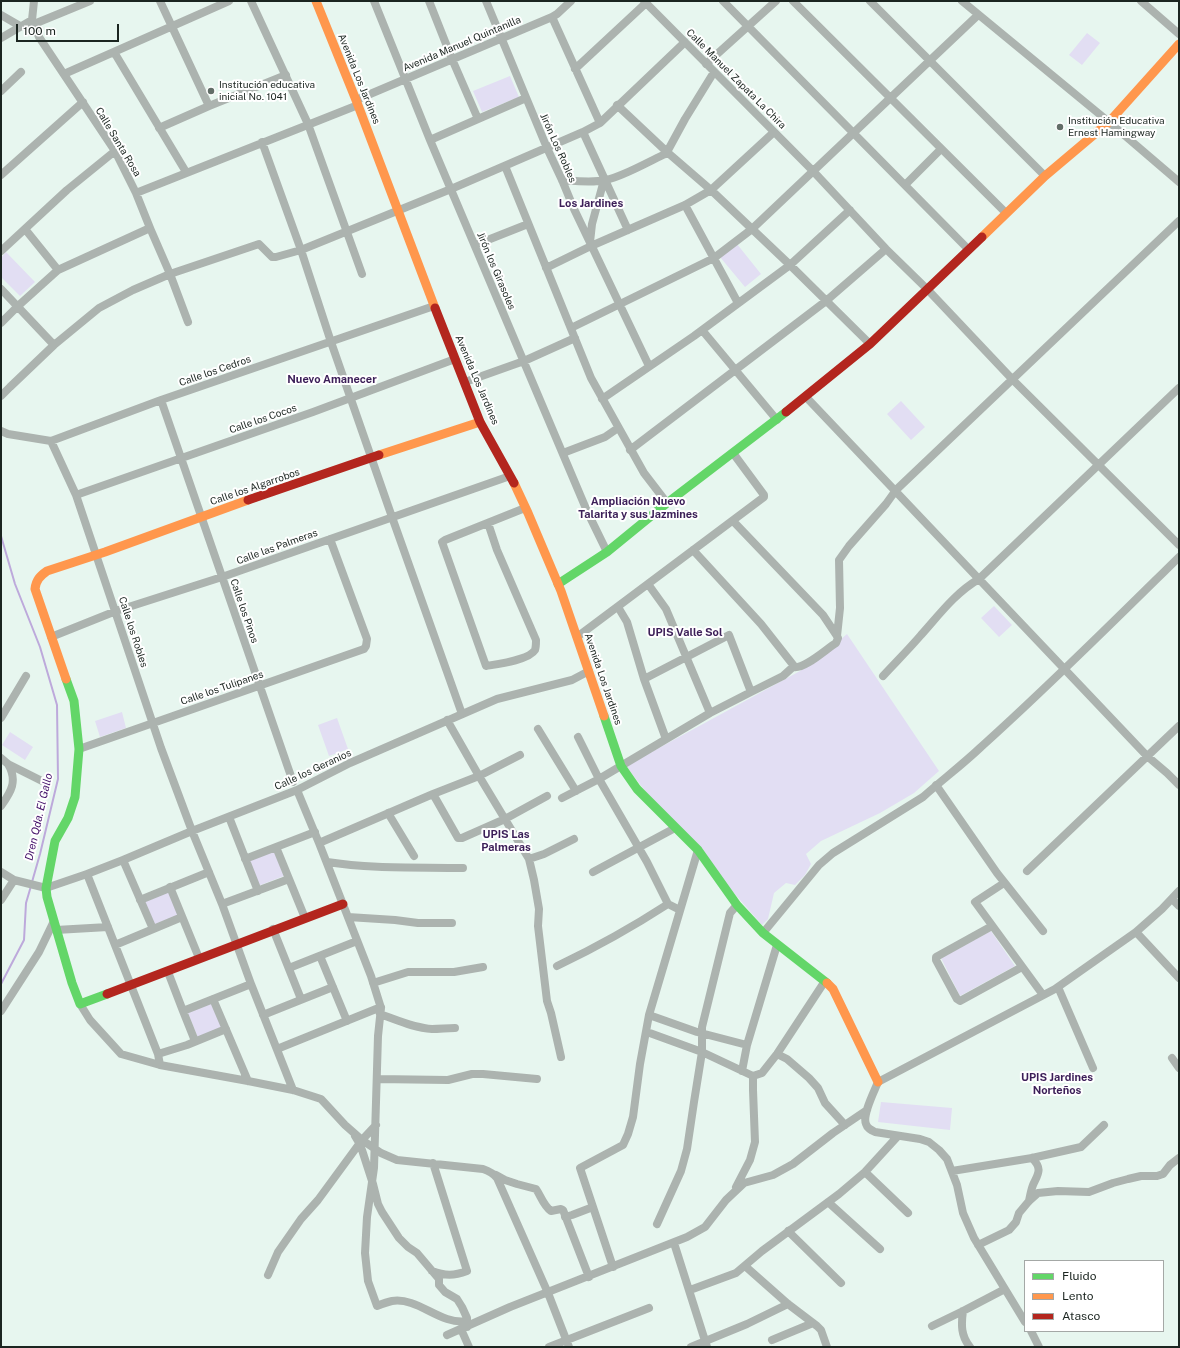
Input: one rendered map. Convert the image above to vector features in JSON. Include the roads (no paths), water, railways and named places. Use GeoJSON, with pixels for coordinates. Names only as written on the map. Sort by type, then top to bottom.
{"type":"FeatureCollection","features":[{"type":"Feature","properties":{"kind":"street"},"geometry":{"type":"LineString","coordinates":[[33,22],[34,1]]}},
{"type":"Feature","properties":{"kind":"street"},"geometry":{"type":"LineString","coordinates":[[1,38],[20,26],[90,1]]}},
{"type":"Feature","properties":{"kind":"street"},"geometry":{"type":"LineString","coordinates":[[160,1],[208,106]]}},
{"type":"Feature","properties":{"kind":"street"},"geometry":{"type":"LineString","coordinates":[[64,74],[229,1]]}},
{"type":"Feature","properties":{"kind":"street"},"geometry":{"type":"LineString","coordinates":[[251,1],[308,124],[362,274]]}},
{"type":"Feature","properties":{"kind":"street","name":"Avenida Los Jardines"},"geometry":{"type":"LineString","coordinates":[[316,1],[357,102],[434,306],[480,422],[526,508],[558,584],[621,766],[638,789],[698,850],[737,905],[777,945],[825,980],[833,989],[878,1082]]}},
{"type":"Feature","properties":{"kind":"street","name":"Jirón los Girasoles"},"geometry":{"type":"LineString","coordinates":[[374,1],[430,140],[562,453],[587,511],[607,552]]}},
{"type":"Feature","properties":{"kind":"street"},"geometry":{"type":"LineString","coordinates":[[429,1],[478,119]]}},
{"type":"Feature","properties":{"kind":"street","name":"Jirón Los Robles"},"geometry":{"type":"LineString","coordinates":[[486,1],[546,148],[562,180],[590,244],[649,366]]}},
{"type":"Feature","properties":{"kind":"street","name":"Avenida Manuel Quintanilla"},"geometry":{"type":"LineString","coordinates":[[136,193],[308,124],[405,79],[552,17],[571,1]]}},
{"type":"Feature","properties":{"kind":"street"},"geometry":{"type":"LineString","coordinates":[[723,1],[968,249]]}},
{"type":"Feature","properties":{"kind":"street"},"geometry":{"type":"LineString","coordinates":[[706,64],[776,1]]}},
{"type":"Feature","properties":{"kind":"street"},"geometry":{"type":"LineString","coordinates":[[793,1],[1006,213]]}},
{"type":"Feature","properties":{"kind":"street"},"geometry":{"type":"LineString","coordinates":[[870,1],[1045,176]]}},
{"type":"Feature","properties":{"kind":"street"},"geometry":{"type":"LineString","coordinates":[[962,1],[1109,122],[1179,182]]}},
{"type":"Feature","properties":{"kind":"street"},"geometry":{"type":"LineString","coordinates":[[1141,1],[1179,34]]}},
{"type":"Feature","properties":{"kind":"street"},"geometry":{"type":"LineString","coordinates":[[575,69],[645,2]]}},
{"type":"Feature","properties":{"kind":"street","name":"Calle Manuel Zapata La Chira"},"geometry":{"type":"LineString","coordinates":[[645,2],[813,171],[1013,380],[1179,544]]}},
{"type":"Feature","properties":{"kind":"street"},"geometry":{"type":"LineString","coordinates":[[1,15],[20,26]]}},
{"type":"Feature","properties":{"kind":"street"},"geometry":{"type":"LineString","coordinates":[[571,328],[714,258],[752,229],[978,15]]}},
{"type":"Feature","properties":{"kind":"street"},"geometry":{"type":"LineString","coordinates":[[552,17],[600,123]]}},
{"type":"Feature","properties":{"kind":"street","name":"Calle Santa Rosa"},"geometry":{"type":"LineString","coordinates":[[33,22],[39,36],[115,151],[136,193],[170,274],[188,322]]}},
{"type":"Feature","properties":{"kind":"street"},"geometry":{"type":"LineString","coordinates":[[1,396],[54,345],[98,308],[170,274],[259,244],[272,257],[301,250],[451,189],[583,132],[600,123],[685,42]]}},
{"type":"Feature","properties":{"kind":"street"},"geometry":{"type":"LineString","coordinates":[[558,584],[607,552],[667,503],[777,420],[870,344],[1045,176],[1109,122],[1179,44]]}},
{"type":"Feature","properties":{"kind":"street"},"geometry":{"type":"LineString","coordinates":[[114,52],[186,172]]}},
{"type":"Feature","properties":{"kind":"street"},"geometry":{"type":"LineString","coordinates":[[1,91],[21,72]]}},
{"type":"Feature","properties":{"kind":"street"},"geometry":{"type":"LineString","coordinates":[[562,180],[591,182],[614,178],[667,152],[714,72]]}},
{"type":"Feature","properties":{"kind":"street"},"geometry":{"type":"LineString","coordinates":[[159,128],[208,106],[286,75]]}},
{"type":"Feature","properties":{"kind":"street"},"geometry":{"type":"LineString","coordinates":[[430,140],[526,98]]}},
{"type":"Feature","properties":{"kind":"street"},"geometry":{"type":"LineString","coordinates":[[1,175],[83,102]]}},
{"type":"Feature","properties":{"kind":"street"},"geometry":{"type":"LineString","coordinates":[[618,105],[667,152],[711,190],[870,344]]}},
{"type":"Feature","properties":{"kind":"street"},"geometry":{"type":"LineString","coordinates":[[583,132],[628,230]]}},
{"type":"Feature","properties":{"kind":"street"},"geometry":{"type":"LineString","coordinates":[[546,268],[590,244],[628,230],[685,205],[711,190],[774,132]]}},
{"type":"Feature","properties":{"kind":"street"},"geometry":{"type":"LineString","coordinates":[[262,142],[301,250],[371,458],[462,714]]}},
{"type":"Feature","properties":{"kind":"street"},"geometry":{"type":"LineString","coordinates":[[905,185],[941,149]]}},
{"type":"Feature","properties":{"kind":"street"},"geometry":{"type":"LineString","coordinates":[[1,251],[67,190],[115,151]]}},
{"type":"Feature","properties":{"kind":"street"},"geometry":{"type":"LineString","coordinates":[[505,166],[590,378],[644,473],[667,503]]}},
{"type":"Feature","properties":{"kind":"street"},"geometry":{"type":"LineString","coordinates":[[590,244],[592,224],[604,180]]}},
{"type":"Feature","properties":{"kind":"street"},"geometry":{"type":"LineString","coordinates":[[685,205],[738,303]]}},
{"type":"Feature","properties":{"kind":"street"},"geometry":{"type":"LineString","coordinates":[[602,399],[702,330],[790,265],[850,210]]}},
{"type":"Feature","properties":{"kind":"street"},"geometry":{"type":"LineString","coordinates":[[792,667],[799,668],[807,664],[836,643],[838,638],[840,608],[839,560],[896,490],[1179,221]]}},
{"type":"Feature","properties":{"kind":"street"},"geometry":{"type":"LineString","coordinates":[[475,245],[528,224]]}},
{"type":"Feature","properties":{"kind":"street"},"geometry":{"type":"LineString","coordinates":[[1,324],[18,306],[58,270],[150,228]]}},
{"type":"Feature","properties":{"kind":"street"},"geometry":{"type":"LineString","coordinates":[[25,229],[58,270]]}},
{"type":"Feature","properties":{"kind":"street"},"geometry":{"type":"LineString","coordinates":[[630,450],[826,301],[886,249]]}},
{"type":"Feature","properties":{"kind":"street"},"geometry":{"type":"LineString","coordinates":[[1,289],[54,345]]}},
{"type":"Feature","properties":{"kind":"street","name":"Calle los Cedros"},"geometry":{"type":"LineString","coordinates":[[1,431],[8,434],[51,441],[161,400],[434,306]]}},
{"type":"Feature","properties":{"kind":"street"},"geometry":{"type":"LineString","coordinates":[[702,330],[777,420]]}},
{"type":"Feature","properties":{"kind":"street"},"geometry":{"type":"LineString","coordinates":[[464,382],[524,361],[575,338]]}},
{"type":"Feature","properties":{"kind":"street","name":"Calle los Cocos"},"geometry":{"type":"LineString","coordinates":[[76,495],[351,398],[455,359]]}},
{"type":"Feature","properties":{"kind":"street"},"geometry":{"type":"LineString","coordinates":[[883,676],[948,604],[968,586],[979,579],[1179,388]]}},
{"type":"Feature","properties":{"kind":"street"},"geometry":{"type":"LineString","coordinates":[[806,397],[896,490],[1064,670],[1147,756],[1179,785]]}},
{"type":"Feature","properties":{"kind":"street","name":"Calle los Pinos"},"geometry":{"type":"LineString","coordinates":[[161,400],[293,782]]}},
{"type":"Feature","properties":{"kind":"street","name":"Calle los Algarrobos"},"geometry":{"type":"LineString","coordinates":[[51,637],[44,612],[35,589],[38,577],[47,571],[97,555],[371,458],[480,422]]}},
{"type":"Feature","properties":{"kind":"street"},"geometry":{"type":"LineString","coordinates":[[562,453],[605,437],[618,428]]}},
{"type":"Feature","properties":{"kind":"street","name":"Calle los Robles"},"geometry":{"type":"LineString","coordinates":[[51,441],[76,495],[116,611],[152,724],[293,1090]]}},
{"type":"Feature","properties":{"kind":"street"},"geometry":{"type":"LineString","coordinates":[[577,637],[764,498],[764,495],[733,453]]}},
{"type":"Feature","properties":{"kind":"street","name":"Calle las Palmeras"},"geometry":{"type":"LineString","coordinates":[[51,637],[116,611],[222,577],[510,476]]}},
{"type":"Feature","properties":{"kind":"street"},"geometry":{"type":"LineString","coordinates":[[488,523],[536,640],[536,649],[531,654],[519,659],[486,666],[442,542],[488,523],[526,508]]}},
{"type":"Feature","properties":{"kind":"street"},"geometry":{"type":"LineString","coordinates":[[733,521],[823,615],[837,636]]}},
{"type":"Feature","properties":{"kind":"street","name":"Calle los Tulipanes"},"geometry":{"type":"LineString","coordinates":[[80,749],[359,651],[366,646],[367,639],[330,539]]}},
{"type":"Feature","properties":{"kind":"street"},"geometry":{"type":"LineString","coordinates":[[562,798],[621,766],[710,713],[783,676],[794,666],[761,624],[693,550]]}},
{"type":"Feature","properties":{"kind":"street"},"geometry":{"type":"LineString","coordinates":[[764,933],[819,865],[833,853],[923,797],[949,776],[1064,670],[1179,557]]}},
{"type":"Feature","properties":{"kind":"street"},"geometry":{"type":"LineString","coordinates":[[648,584],[666,609],[710,713]]}},
{"type":"Feature","properties":{"kind":"street"},"geometry":{"type":"LineString","coordinates":[[618,607],[627,622],[644,679],[666,739]]}},
{"type":"Feature","properties":{"kind":"street"},"geometry":{"type":"LineString","coordinates":[[644,679],[729,635],[751,692]]}},
{"type":"Feature","properties":{"kind":"street"},"geometry":{"type":"LineString","coordinates":[[51,637],[74,701],[80,749],[75,797],[68,818],[55,841],[46,888],[47,897],[72,983],[80,1004],[90,1020],[121,1054],[160,1065],[293,1090],[321,1099],[361,1142],[397,1160],[489,1170],[505,1180],[536,1189],[544,1205],[548,1209],[551,1211],[561,1209],[589,1277]]}},
{"type":"Feature","properties":{"kind":"street","name":"Calle los Geranios"},"geometry":{"type":"LineString","coordinates":[[46,888],[123,860],[297,790],[350,763],[496,699],[572,680],[589,671]]}},
{"type":"Feature","properties":{"kind":"street"},"geometry":{"type":"LineString","coordinates":[[1,718],[26,676]]}},
{"type":"Feature","properties":{"kind":"street"},"geometry":{"type":"LineString","coordinates":[[447,720],[529,859],[539,909],[538,926],[547,1000],[561,1057]]}},
{"type":"Feature","properties":{"kind":"street"},"geometry":{"type":"LineString","coordinates":[[1027,871],[1179,726]]}},
{"type":"Feature","properties":{"kind":"street"},"geometry":{"type":"LineString","coordinates":[[538,729],[576,791]]}},
{"type":"Feature","properties":{"kind":"street"},"geometry":{"type":"LineString","coordinates":[[578,737],[668,904],[680,910]]}},
{"type":"Feature","properties":{"kind":"street"},"geometry":{"type":"LineString","coordinates":[[319,843],[479,776],[520,755]]}},
{"type":"Feature","properties":{"kind":"street"},"geometry":{"type":"LineString","coordinates":[[1,758],[8,764],[42,781]]}},
{"type":"Feature","properties":{"kind":"street"},"geometry":{"type":"LineString","coordinates":[[1,806],[11,792],[13,784],[12,770],[8,764]]}},
{"type":"Feature","properties":{"kind":"street"},"geometry":{"type":"LineString","coordinates":[[936,785],[1004,883],[1043,931]]}},
{"type":"Feature","properties":{"kind":"street"},"geometry":{"type":"LineString","coordinates":[[297,790],[327,862],[373,983],[380,1011],[373,1184],[367,1217],[365,1253],[368,1282],[377,1306],[392,1301],[408,1302],[426,1309],[441,1318],[465,1326]]}},
{"type":"Feature","properties":{"kind":"street"},"geometry":{"type":"LineString","coordinates":[[433,794],[458,838],[462,838],[505,819],[547,796]]}},
{"type":"Feature","properties":{"kind":"street"},"geometry":{"type":"LineString","coordinates":[[388,813],[414,856]]}},
{"type":"Feature","properties":{"kind":"street"},"geometry":{"type":"LineString","coordinates":[[229,817],[244,859],[258,891]]}},
{"type":"Feature","properties":{"kind":"street"},"geometry":{"type":"LineString","coordinates":[[593,872],[675,828]]}},
{"type":"Feature","properties":{"kind":"street"},"geometry":{"type":"LineString","coordinates":[[244,859],[315,832]]}},
{"type":"Feature","properties":{"kind":"street"},"geometry":{"type":"LineString","coordinates":[[529,859],[544,854],[574,839]]}},
{"type":"Feature","properties":{"kind":"street"},"geometry":{"type":"LineString","coordinates":[[276,847],[305,918]]}},
{"type":"Feature","properties":{"kind":"street"},"geometry":{"type":"LineString","coordinates":[[613,1267],[580,1168],[623,1145],[628,1134],[633,1117],[640,1064],[649,1016],[698,850]]}},
{"type":"Feature","properties":{"kind":"street"},"geometry":{"type":"LineString","coordinates":[[123,860],[153,930]]}},
{"type":"Feature","properties":{"kind":"street"},"geometry":{"type":"LineString","coordinates":[[327,862],[345,865],[389,867],[463,868]]}},
{"type":"Feature","properties":{"kind":"street"},"geometry":{"type":"LineString","coordinates":[[1,872],[14,880],[46,888]]}},
{"type":"Feature","properties":{"kind":"street"},"geometry":{"type":"LineString","coordinates":[[140,900],[209,872]]}},
{"type":"Feature","properties":{"kind":"street"},"geometry":{"type":"LineString","coordinates":[[87,874],[158,1054],[160,1065]]}},
{"type":"Feature","properties":{"kind":"street"},"geometry":{"type":"LineString","coordinates":[[222,904],[289,879]]}},
{"type":"Feature","properties":{"kind":"street"},"geometry":{"type":"LineString","coordinates":[[1,900],[14,880]]}},
{"type":"Feature","properties":{"kind":"street"},"geometry":{"type":"LineString","coordinates":[[1004,883],[974,902],[1043,995]]}},
{"type":"Feature","properties":{"kind":"street"},"geometry":{"type":"LineString","coordinates":[[170,887],[199,958]]}},
{"type":"Feature","properties":{"kind":"street"},"geometry":{"type":"LineString","coordinates":[[1024,1320],[978,1245],[963,1213],[957,1185],[947,1159],[929,1142],[920,1139],[898,1137],[870,1130],[866,1126],[865,1122],[867,1110],[878,1082],[1058,987],[1136,932],[1162,909],[1179,891]]}},
{"type":"Feature","properties":{"kind":"street"},"geometry":{"type":"LineString","coordinates":[[1172,899],[1179,906]]}},
{"type":"Feature","properties":{"kind":"street"},"geometry":{"type":"LineString","coordinates":[[80,1004],[168,972],[199,958],[343,904]]}},
{"type":"Feature","properties":{"kind":"street"},"geometry":{"type":"LineString","coordinates":[[557,966],[616,937],[668,904]]}},
{"type":"Feature","properties":{"kind":"street"},"geometry":{"type":"LineString","coordinates":[[657,1224],[681,1171],[686,1155],[702,1052],[702,1027],[730,913],[737,905]]}},
{"type":"Feature","properties":{"kind":"street"},"geometry":{"type":"LineString","coordinates":[[115,946],[182,917]]}},
{"type":"Feature","properties":{"kind":"street"},"geometry":{"type":"LineString","coordinates":[[348,917],[418,923],[452,923]]}},
{"type":"Feature","properties":{"kind":"street"},"geometry":{"type":"LineString","coordinates":[[55,926],[108,927]]}},
{"type":"Feature","properties":{"kind":"street"},"geometry":{"type":"LineString","coordinates":[[1,1011],[55,926]]}},
{"type":"Feature","properties":{"kind":"street"},"geometry":{"type":"LineString","coordinates":[[992,926],[936,957],[936,960],[957,999],[960,1001],[1022,967]]}},
{"type":"Feature","properties":{"kind":"street"},"geometry":{"type":"LineString","coordinates":[[273,930],[301,999]]}},
{"type":"Feature","properties":{"kind":"street"},"geometry":{"type":"LineString","coordinates":[[1136,932],[1179,978]]}},
{"type":"Feature","properties":{"kind":"street"},"geometry":{"type":"LineString","coordinates":[[289,968],[357,941]]}},
{"type":"Feature","properties":{"kind":"street"},"geometry":{"type":"LineString","coordinates":[[742,1071],[747,1045],[777,945]]}},
{"type":"Feature","properties":{"kind":"street"},"geometry":{"type":"LineString","coordinates":[[320,956],[347,1021]]}},
{"type":"Feature","properties":{"kind":"street"},"geometry":{"type":"LineString","coordinates":[[373,983],[408,972],[454,972],[483,967]]}},
{"type":"Feature","properties":{"kind":"street"},"geometry":{"type":"LineString","coordinates":[[168,972],[195,1041]]}},
{"type":"Feature","properties":{"kind":"street"},"geometry":{"type":"LineString","coordinates":[[647,1032],[702,1052],[753,1076],[762,1073],[777,1054],[825,980]]}},
{"type":"Feature","properties":{"kind":"street"},"geometry":{"type":"LineString","coordinates":[[183,1011],[251,984]]}},
{"type":"Feature","properties":{"kind":"street"},"geometry":{"type":"LineString","coordinates":[[263,1015],[333,987]]}},
{"type":"Feature","properties":{"kind":"street"},"geometry":{"type":"LineString","coordinates":[[1058,987],[1093,1068]]}},
{"type":"Feature","properties":{"kind":"street"},"geometry":{"type":"LineString","coordinates":[[214,999],[248,1081]]}},
{"type":"Feature","properties":{"kind":"street"},"geometry":{"type":"LineString","coordinates":[[277,1049],[347,1021],[380,1011],[412,1025],[424,1028],[455,1028]]}},
{"type":"Feature","properties":{"kind":"street"},"geometry":{"type":"LineString","coordinates":[[649,1016],[702,1033],[747,1045]]}},
{"type":"Feature","properties":{"kind":"street"},"geometry":{"type":"LineString","coordinates":[[158,1054],[226,1029]]}},
{"type":"Feature","properties":{"kind":"street"},"geometry":{"type":"LineString","coordinates":[[777,1054],[787,1059],[809,1078],[818,1088],[825,1103],[845,1125]]}},
{"type":"Feature","properties":{"kind":"street"},"geometry":{"type":"LineString","coordinates":[[1172,1058],[1179,1068]]}},
{"type":"Feature","properties":{"kind":"street"},"geometry":{"type":"LineString","coordinates":[[377,1079],[448,1080],[472,1074],[537,1079]]}},
{"type":"Feature","properties":{"kind":"street"},"geometry":{"type":"LineString","coordinates":[[447,1335],[510,1307],[674,1243],[705,1227],[739,1182],[754,1148],[753,1076]]}},
{"type":"Feature","properties":{"kind":"street"},"geometry":{"type":"LineString","coordinates":[[726,1200],[744,1183],[774,1175],[793,1164],[867,1110]]}},
{"type":"Feature","properties":{"kind":"street"},"geometry":{"type":"LineString","coordinates":[[268,1275],[278,1252],[305,1212],[318,1200],[376,1124]]}},
{"type":"Feature","properties":{"kind":"street"},"geometry":{"type":"LineString","coordinates":[[952,1171],[1061,1153],[1081,1147],[1104,1125]]}},
{"type":"Feature","properties":{"kind":"street"},"geometry":{"type":"LineString","coordinates":[[690,1290],[736,1273],[762,1251],[828,1202],[865,1172],[898,1137]]}},
{"type":"Feature","properties":{"kind":"street"},"geometry":{"type":"LineString","coordinates":[[361,1142],[378,1204],[391,1228],[408,1247],[417,1253],[439,1279],[439,1285],[445,1292],[457,1299],[462,1307],[469,1347]]}},
{"type":"Feature","properties":{"kind":"street"},"geometry":{"type":"LineString","coordinates":[[1029,1201],[1034,1184],[1039,1174],[1039,1168],[1032,1158]]}},
{"type":"Feature","properties":{"kind":"street"},"geometry":{"type":"LineString","coordinates":[[978,1245],[1009,1230],[1016,1222],[1019,1213],[1038,1193],[1058,1191],[1089,1192],[1128,1179],[1141,1176],[1157,1176],[1163,1174],[1170,1165],[1179,1158]]}},
{"type":"Feature","properties":{"kind":"street"},"geometry":{"type":"LineString","coordinates":[[431,1270],[453,1276],[467,1271],[433,1164]]}},
{"type":"Feature","properties":{"kind":"street"},"geometry":{"type":"LineString","coordinates":[[865,1172],[908,1213]]}},
{"type":"Feature","properties":{"kind":"street"},"geometry":{"type":"LineString","coordinates":[[494,1173],[548,1293],[567,1344]]}},
{"type":"Feature","properties":{"kind":"street"},"geometry":{"type":"LineString","coordinates":[[828,1202],[880,1249]]}},
{"type":"Feature","properties":{"kind":"street"},"geometry":{"type":"LineString","coordinates":[[565,1217],[593,1207]]}},
{"type":"Feature","properties":{"kind":"street"},"geometry":{"type":"LineString","coordinates":[[788,1231],[841,1283]]}},
{"type":"Feature","properties":{"kind":"street"},"geometry":{"type":"LineString","coordinates":[[674,1243],[706,1344]]}},
{"type":"Feature","properties":{"kind":"street"},"geometry":{"type":"LineString","coordinates":[[745,1266],[788,1304],[817,1326],[821,1330],[827,1347]]}},
{"type":"Feature","properties":{"kind":"street"},"geometry":{"type":"LineString","coordinates":[[932,1326],[1005,1289]]}},
{"type":"Feature","properties":{"kind":"street"},"geometry":{"type":"LineString","coordinates":[[691,1347],[706,1344],[788,1304]]}},
{"type":"Feature","properties":{"kind":"street"},"geometry":{"type":"LineString","coordinates":[[549,1347],[567,1344],[649,1308]]}},
{"type":"Feature","properties":{"kind":"street"},"geometry":{"type":"LineString","coordinates":[[963,1311],[961,1326],[963,1335],[970,1347]]}},
{"type":"Feature","properties":{"kind":"street"},"geometry":{"type":"LineString","coordinates":[[772,1340],[813,1323]]}},
{"type":"Feature","properties":{"kind":"street"},"geometry":{"type":"LineString","coordinates":[[1032,1332],[1039,1347]]}},
{"type":"Feature","properties":{"kind":"waterway","name":"Dren Qda. El Gallo"},"geometry":{"type":"LineString","coordinates":[[1,536],[15,584],[40,647],[57,705],[58,779],[32,882]]}},
{"type":"Feature","properties":{"kind":"waterway","name":"Dren Qda. El Gallo"},"geometry":{"type":"LineString","coordinates":[[1,984],[24,940],[26,903],[31,886]]}},
{"type":"Feature","properties":{"kind":"place","name":"Institución educativa inicial No. 1041"},"geometry":{"type":"Point","coordinates":[211,91]}},
{"type":"Feature","properties":{"kind":"place","name":"Institución Educativa Ernest Hamingway"},"geometry":{"type":"Point","coordinates":[1060,127]}},
{"type":"Feature","properties":{"kind":"district","name":"Los Jardines"},"geometry":{"type":"Point","coordinates":[591,204]}},
{"type":"Feature","properties":{"kind":"district","name":"Nuevo Amanecer"},"geometry":{"type":"Point","coordinates":[332,380]}},
{"type":"Feature","properties":{"kind":"district","name":"Ampliación Nuevo Talarita y sus Jazmines"},"geometry":{"type":"Point","coordinates":[638,508]}},
{"type":"Feature","properties":{"kind":"district","name":"UPIS Valle Sol"},"geometry":{"type":"Point","coordinates":[685,633]}},
{"type":"Feature","properties":{"kind":"district","name":"UPIS Las Palmeras"},"geometry":{"type":"Point","coordinates":[506,841]}},
{"type":"Feature","properties":{"kind":"district","name":"UPIS Jardines Norteños"},"geometry":{"type":"Point","coordinates":[1057,1084]}}]}
